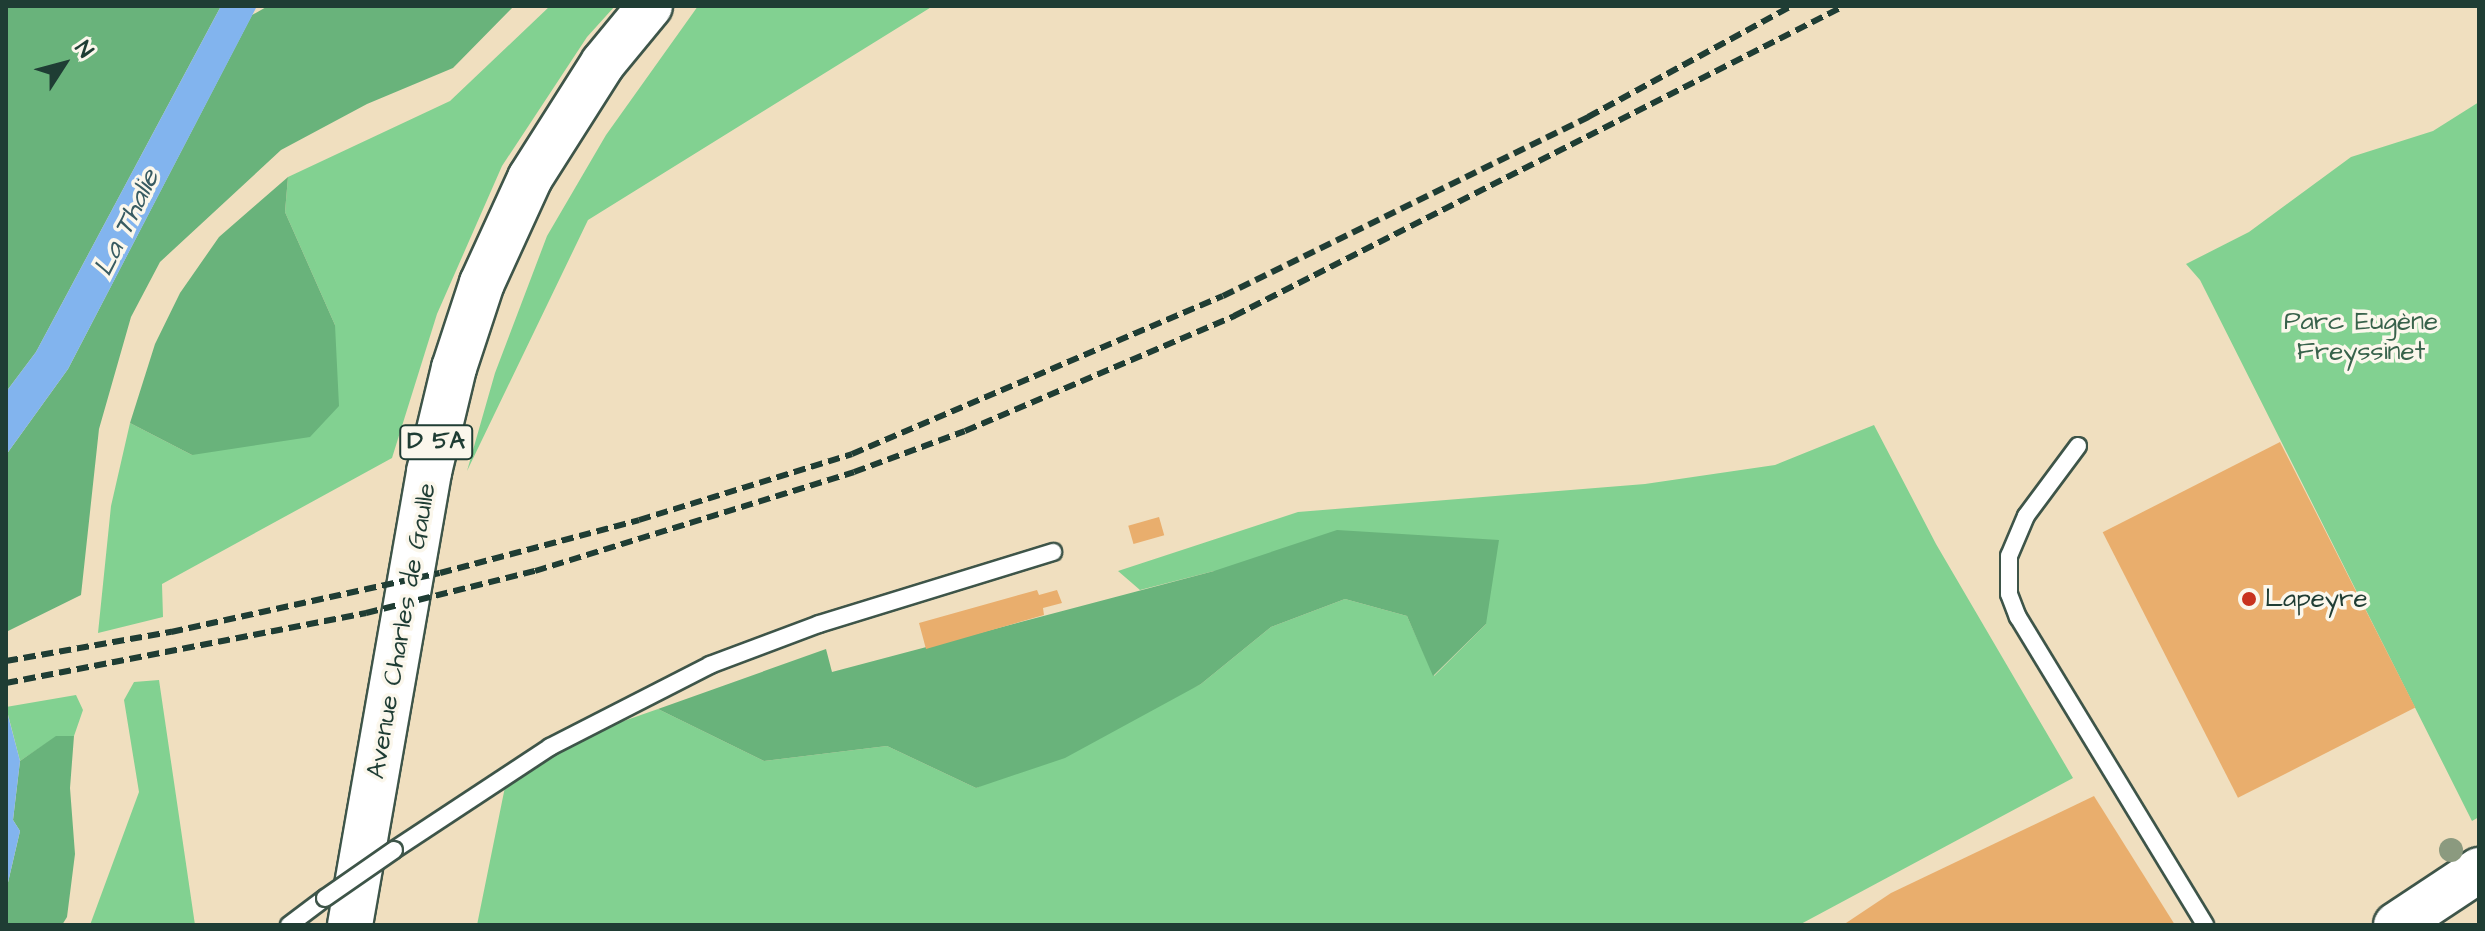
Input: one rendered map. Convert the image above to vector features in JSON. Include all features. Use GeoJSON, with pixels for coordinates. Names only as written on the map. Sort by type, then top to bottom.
{"type":"FeatureCollection","features":[{"type":"Feature","properties":{"kind":"main road","name":"Avenue Charles de Gaulle"},"geometry":{"type":"LineString","coordinates":[[337,912],[429,472],[454,368],[482,283],[530,178],[603,63],[650,6]]}},
{"type":"Feature","properties":{"kind":"main road"},"geometry":{"type":"LineString","coordinates":[[2396,925],[2479,870]]}},
{"type":"Feature","properties":{"kind":"lane"},"geometry":{"type":"LineString","coordinates":[[2078,446],[2026,516],[2009,556],[2009,594],[2018,617],[2205,925]]}},
{"type":"Feature","properties":{"kind":"lane"},"geometry":{"type":"LineString","coordinates":[[289,925],[337,912],[394,850],[550,747],[710,665],[819,624],[1053,552]]}},
{"type":"Feature","properties":{"kind":"green space"},"geometry":{"type":"Polygon","coordinates":[[[6,6],[221,6],[36,352],[6,392],[6,6]]]}},
{"type":"Feature","properties":{"kind":"green space"},"geometry":{"type":"Polygon","coordinates":[[[268,6],[514,6],[453,68],[367,104],[281,150],[160,262],[131,317],[99,429],[81,595],[6,632],[6,455],[68,369],[252,15],[268,6]]]}},
{"type":"Feature","properties":{"kind":"green space"},"geometry":{"type":"Polygon","coordinates":[[[550,6],[615,6],[587,37],[502,166],[437,314],[392,458],[162,584],[163,617],[98,633],[111,506],[130,423],[192,455],[335,325],[285,212],[288,177],[450,101],[550,6]]]}},
{"type":"Feature","properties":{"kind":"green space"},"geometry":{"type":"Polygon","coordinates":[[[698,6],[933,6],[588,220],[467,471],[495,373],[547,236],[606,135],[698,6]]]}},
{"type":"Feature","properties":{"kind":"green space","name":"Parc Eugène Freyssinet"},"geometry":{"type":"Polygon","coordinates":[[[2479,102],[2479,817],[2472,821],[2200,280],[2186,264],[2249,232],[2351,157],[2433,131],[2479,102]]]}},
{"type":"Feature","properties":{"kind":"green space"},"geometry":{"type":"Polygon","coordinates":[[[288,177],[285,212],[335,325],[339,406],[310,437],[192,455],[130,423],[155,344],[180,293],[219,237],[288,177]]]}},
{"type":"Feature","properties":{"kind":"green space"},"geometry":{"type":"Polygon","coordinates":[[[1874,425],[1936,544],[2073,778],[1799,925],[477,925],[506,782],[598,730],[658,709],[764,761],[887,746],[976,788],[1201,684],[1271,627],[1345,599],[1407,616],[1434,676],[1486,624],[1214,571],[1140,590],[1118,571],[1298,512],[1645,484],[1775,465],[1874,425]]]}},
{"type":"Feature","properties":{"kind":"green space"},"geometry":{"type":"Polygon","coordinates":[[[1337,530],[1499,540],[1486,624],[1433,676],[1407,616],[1345,599],[1271,627],[1201,684],[1065,758],[976,788],[887,746],[764,761],[658,709],[826,649],[832,672],[1214,571],[1337,530]]]}},
{"type":"Feature","properties":{"kind":"green space"},"geometry":{"type":"Polygon","coordinates":[[[159,680],[195,925],[90,925],[139,792],[124,700],[134,682],[159,680]]]}},
{"type":"Feature","properties":{"kind":"green space"},"geometry":{"type":"Polygon","coordinates":[[[76,695],[83,710],[74,736],[56,737],[20,761],[6,707],[76,695]]]}},
{"type":"Feature","properties":{"kind":"green space"},"geometry":{"type":"Polygon","coordinates":[[[56,736],[74,736],[70,788],[75,854],[67,917],[62,925],[6,925],[6,891],[20,831],[13,820],[20,761],[56,736]]]}},
{"type":"Feature","properties":{"kind":"water","name":"La Thalie"},"geometry":{"type":"Polygon","coordinates":[[[221,6],[257,6],[68,369],[6,455],[6,392],[36,352],[221,6]]]}},
{"type":"Feature","properties":{"kind":"water"},"geometry":{"type":"Polygon","coordinates":[[[6,708],[20,761],[13,820],[20,831],[6,891],[6,708]]]}},
{"type":"Feature","properties":{"kind":"building","name":"Lapeyre"},"geometry":{"type":"Polygon","coordinates":[[[2280,442],[2415,708],[2238,798],[2103,532],[2280,442]]]}},
{"type":"Feature","properties":{"kind":"building"},"geometry":{"type":"Polygon","coordinates":[[[1159,517],[1164,535],[1133,544],[1128,526],[1159,517]]]}},
{"type":"Feature","properties":{"kind":"building"},"geometry":{"type":"Polygon","coordinates":[[[1037,590],[1039,595],[1057,590],[1062,603],[1043,608],[1044,615],[926,649],[919,623],[1037,590]]]}},
{"type":"Feature","properties":{"kind":"building"},"geometry":{"type":"Polygon","coordinates":[[[2094,796],[2175,925],[1843,925],[1891,893],[2094,796]]]}},
{"type":"Feature","properties":{"kind":"railway"},"geometry":{"type":"LineString","coordinates":[[6,661],[171,632],[440,573],[639,520],[852,454],[1223,296],[1588,117],[1792,6]]}},
{"type":"Feature","properties":{"kind":"railway"},"geometry":{"type":"LineString","coordinates":[[6,683],[366,613],[535,571],[854,472],[965,431],[1234,316],[1844,6]]}},
{"type":"Feature","properties":{"kind":"place","name":"Lapeyre"},"geometry":{"type":"Point","coordinates":[2249,599]}}]}
